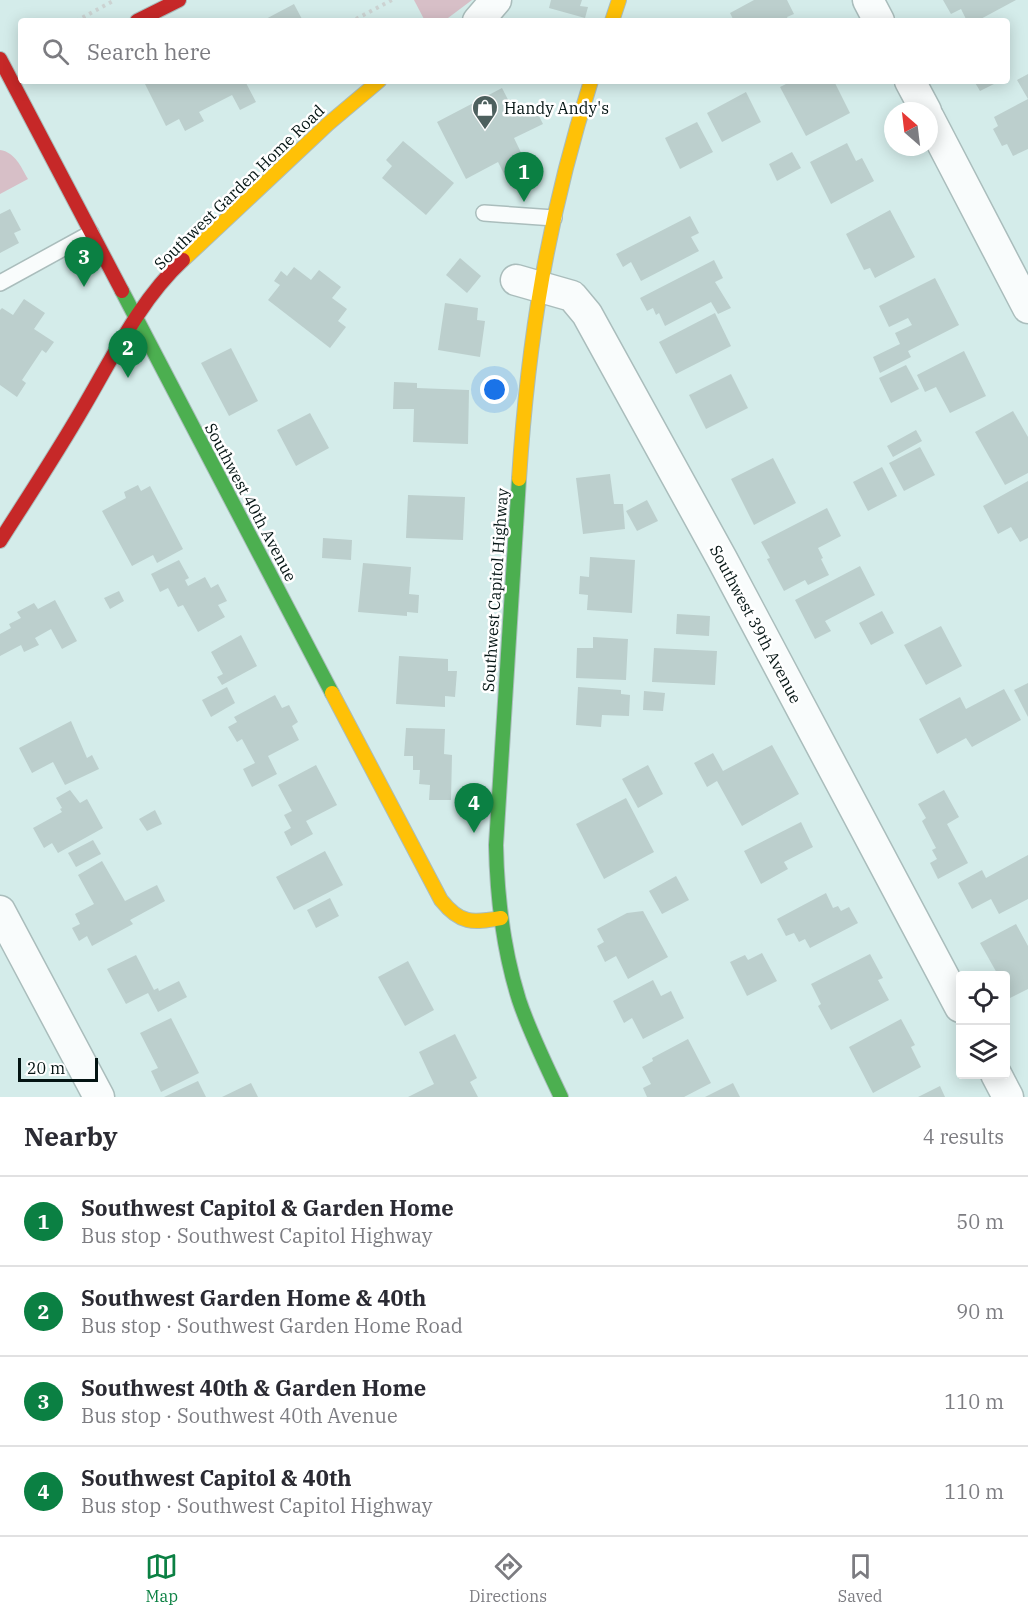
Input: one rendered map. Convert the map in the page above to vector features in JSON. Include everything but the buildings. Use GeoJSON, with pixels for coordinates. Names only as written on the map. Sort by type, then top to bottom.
{"type":"FeatureCollection","features":[{"type":"Feature","properties":{"kind":"street"},"geometry":{"type":"LineString","coordinates":[[143,18],[179,0]]}},
{"type":"Feature","properties":{"kind":"street"},"geometry":{"type":"LineString","coordinates":[[481,18],[496,0]]}},
{"type":"Feature","properties":{"kind":"street"},"geometry":{"type":"LineString","coordinates":[[613,18],[619,0]]}},
{"type":"Feature","properties":{"kind":"street"},"geometry":{"type":"LineString","coordinates":[[868,0],[877,18]]}},
{"type":"Feature","properties":{"kind":"street","name":"Southwest 40th Avenue"},"geometry":{"type":"LineString","coordinates":[[0,59],[18,83]]}},
{"type":"Feature","properties":{"kind":"street"},"geometry":{"type":"LineString","coordinates":[[0,93],[18,83]]}},
{"type":"Feature","properties":{"kind":"street","name":"Southwest 40th Avenue"},"geometry":{"type":"LineString","coordinates":[[18,84],[91,233],[441,900],[453,915],[465,921],[472,923],[501,918]]}},
{"type":"Feature","properties":{"kind":"street","name":"Southwest Garden Home Road"},"geometry":{"type":"LineString","coordinates":[[0,540],[61,446],[136,317],[169,273],[328,124],[375,84]]}},
{"type":"Feature","properties":{"kind":"street","name":"Southwest Capitol Highway"},"geometry":{"type":"LineString","coordinates":[[561,1097],[520,1001],[501,918],[496,874],[496,845],[528,362],[527,283],[554,218],[589,84]]}},
{"type":"Feature","properties":{"kind":"street"},"geometry":{"type":"LineString","coordinates":[[912,84],[921,102]]}},
{"type":"Feature","properties":{"kind":"street"},"geometry":{"type":"LineString","coordinates":[[938,135],[1028,308]]}},
{"type":"Feature","properties":{"kind":"street","name":"Southwest 39th Avenue"},"geometry":{"type":"LineString","coordinates":[[527,283],[572,296],[587,314],[722,560],[956,999]]}},
{"type":"Feature","properties":{"kind":"street"},"geometry":{"type":"LineString","coordinates":[[0,911],[99,1097]]}},
{"type":"Feature","properties":{"kind":"street"},"geometry":{"type":"LineString","coordinates":[[999,1079],[1008,1097]]}},
{"type":"Feature","properties":{"kind":"lane"},"geometry":{"type":"LineString","coordinates":[[484,213],[554,218]]}},
{"type":"Feature","properties":{"kind":"lane"},"geometry":{"type":"LineString","coordinates":[[0,283],[91,233]]}},
{"type":"Feature","properties":{"kind":"path"},"geometry":{"type":"LineString","coordinates":[[82,18],[116,0]]}},
{"type":"Feature","properties":{"kind":"path"},"geometry":{"type":"LineString","coordinates":[[358,18],[392,0]]}},
{"type":"Feature","properties":{"kind":"shaded area"},"geometry":{"type":"Polygon","coordinates":[[[414,0],[472,0],[448,18],[423,18],[414,0]]]}},
{"type":"Feature","properties":{"kind":"shaded area"},"geometry":{"type":"Polygon","coordinates":[[[0,150],[14,157],[28,179],[0,194],[0,150]]]}},
{"type":"Feature","properties":{"kind":"traffic: fast"},"geometry":{"type":"LineString","coordinates":[[122,291],[332,693]]}},
{"type":"Feature","properties":{"kind":"traffic: fast"},"geometry":{"type":"LineString","coordinates":[[519,479],[496,845],[498,884],[502,923],[513,981],[533,1037],[561,1097]]}},
{"type":"Feature","properties":{"kind":"traffic: slow"},"geometry":{"type":"LineString","coordinates":[[613,18],[619,0]]}},
{"type":"Feature","properties":{"kind":"traffic: slow"},"geometry":{"type":"LineString","coordinates":[[183,260],[328,124],[375,84]]}},
{"type":"Feature","properties":{"kind":"traffic: slow"},"geometry":{"type":"LineString","coordinates":[[519,479],[528,377],[542,278],[563,180],[590,84]]}},
{"type":"Feature","properties":{"kind":"traffic: slow"},"geometry":{"type":"LineString","coordinates":[[332,693],[441,900],[454,914],[467,920],[482,921],[501,918]]}},
{"type":"Feature","properties":{"kind":"traffic: jam"},"geometry":{"type":"LineString","coordinates":[[143,18],[179,0]]}},
{"type":"Feature","properties":{"kind":"traffic: jam"},"geometry":{"type":"LineString","coordinates":[[0,59],[122,291]]}},
{"type":"Feature","properties":{"kind":"traffic: jam"},"geometry":{"type":"LineString","coordinates":[[0,541],[63,442],[140,311],[167,276],[183,260]]}},
{"type":"Feature","properties":{"kind":"place","name":"Handy Andy's"},"geometry":{"type":"Point","coordinates":[485,131]}},
{"type":"Feature","properties":{"kind":"place","name":"Southwest Capitol & Garden Home"},"geometry":{"type":"Point","coordinates":[524,202]}},
{"type":"Feature","properties":{"kind":"place","name":"Southwest 40th & Garden Home"},"geometry":{"type":"Point","coordinates":[84,287]}},
{"type":"Feature","properties":{"kind":"place","name":"Southwest Garden Home & 40th"},"geometry":{"type":"Point","coordinates":[128,378]}},
{"type":"Feature","properties":{"kind":"place","name":"Southwest Capitol & 40th"},"geometry":{"type":"Point","coordinates":[474,833]}}]}
